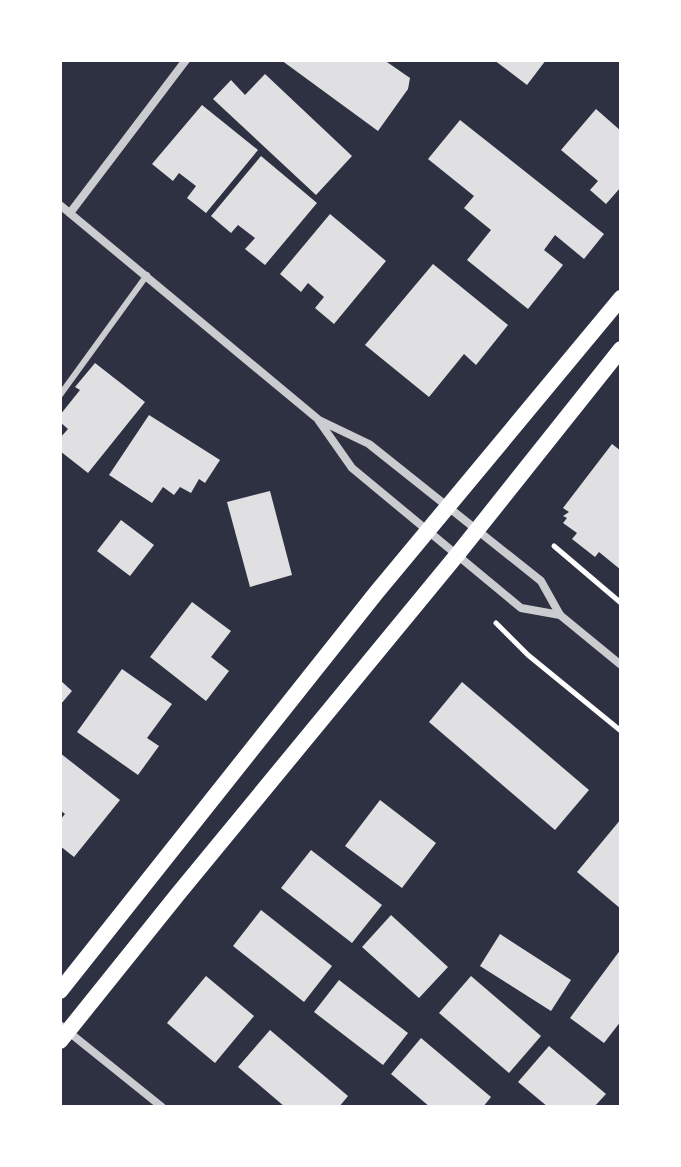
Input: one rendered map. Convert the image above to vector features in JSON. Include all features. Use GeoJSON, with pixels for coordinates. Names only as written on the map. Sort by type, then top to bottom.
{"type":"FeatureCollection","features":[{"type":"Feature","properties":{"kind":"main road"},"geometry":{"type":"LineString","coordinates":[[60,991],[376,593],[621,298]]}},
{"type":"Feature","properties":{"kind":"main road"},"geometry":{"type":"LineString","coordinates":[[63,1033],[457,555],[621,349]]}},
{"type":"Feature","properties":{"kind":"street"},"geometry":{"type":"LineString","coordinates":[[70,213],[186,60]]}},
{"type":"Feature","properties":{"kind":"street"},"geometry":{"type":"LineString","coordinates":[[60,205],[319,420],[369,444],[541,581],[560,615],[621,665]]}},
{"type":"Feature","properties":{"kind":"street"},"geometry":{"type":"LineString","coordinates":[[319,420],[352,468],[521,608],[560,615]]}},
{"type":"Feature","properties":{"kind":"street"},"geometry":{"type":"LineString","coordinates":[[63,1033],[162,1107]]}},
{"type":"Feature","properties":{"kind":"lane"},"geometry":{"type":"LineString","coordinates":[[60,395],[147,275]]}},
{"type":"Feature","properties":{"kind":"path"},"geometry":{"type":"LineString","coordinates":[[554,546],[621,603]]}},
{"type":"Feature","properties":{"kind":"path"},"geometry":{"type":"LineString","coordinates":[[496,623],[528,655],[621,731]]}},
{"type":"Feature","properties":{"kind":"building"},"geometry":{"type":"Polygon","coordinates":[[[281,60],[384,60],[410,78],[408,89],[378,131],[281,60]]]}},
{"type":"Feature","properties":{"kind":"building"},"geometry":{"type":"Polygon","coordinates":[[[494,60],[546,60],[527,85],[494,60]]]}},
{"type":"Feature","properties":{"kind":"building"},"geometry":{"type":"Polygon","coordinates":[[[265,74],[352,156],[316,195],[213,99],[231,80],[245,95],[265,74]]]}},
{"type":"Feature","properties":{"kind":"building"},"geometry":{"type":"Polygon","coordinates":[[[202,105],[258,150],[206,213],[187,198],[196,186],[179,173],[173,181],[152,164],[202,105]]]}},
{"type":"Feature","properties":{"kind":"building"},"geometry":{"type":"Polygon","coordinates":[[[596,109],[621,131],[621,187],[606,204],[590,190],[598,181],[561,150],[596,109]]]}},
{"type":"Feature","properties":{"kind":"building"},"geometry":{"type":"Polygon","coordinates":[[[460,120],[604,234],[584,259],[555,235],[544,250],[563,265],[528,309],[467,260],[491,230],[464,208],[474,196],[428,159],[460,120]]]}},
{"type":"Feature","properties":{"kind":"building"},"geometry":{"type":"Polygon","coordinates":[[[261,156],[317,203],[265,265],[245,249],[255,238],[238,225],[231,233],[211,216],[261,156]]]}},
{"type":"Feature","properties":{"kind":"building"},"geometry":{"type":"Polygon","coordinates":[[[330,214],[386,261],[334,324],[315,308],[324,297],[308,283],[301,292],[280,274],[330,214]]]}},
{"type":"Feature","properties":{"kind":"building"},"geometry":{"type":"Polygon","coordinates":[[[433,264],[508,325],[476,365],[464,354],[429,397],[365,345],[433,264]]]}},
{"type":"Feature","properties":{"kind":"building"},"geometry":{"type":"Polygon","coordinates":[[[95,363],[145,402],[88,473],[60,451],[60,438],[68,429],[60,422],[60,415],[80,390],[75,387],[95,363]]]}},
{"type":"Feature","properties":{"kind":"building"},"geometry":{"type":"Polygon","coordinates":[[[149,415],[220,460],[205,483],[199,479],[191,493],[180,487],[174,495],[163,487],[152,503],[109,475],[149,415]]]}},
{"type":"Feature","properties":{"kind":"building"},"geometry":{"type":"Polygon","coordinates":[[[612,444],[621,451],[621,570],[599,552],[595,557],[572,539],[577,533],[563,523],[567,518],[563,516],[569,512],[563,508],[612,444]]]}},
{"type":"Feature","properties":{"kind":"building"},"geometry":{"type":"Polygon","coordinates":[[[270,491],[292,575],[250,587],[227,502],[270,491]]]}},
{"type":"Feature","properties":{"kind":"building"},"geometry":{"type":"Polygon","coordinates":[[[121,520],[154,545],[130,576],[97,551],[121,520]]]}},
{"type":"Feature","properties":{"kind":"building"},"geometry":{"type":"Polygon","coordinates":[[[192,602],[231,631],[211,657],[229,671],[206,701],[150,657],[192,602]]]}},
{"type":"Feature","properties":{"kind":"building"},"geometry":{"type":"Polygon","coordinates":[[[122,669],[172,704],[147,738],[159,746],[138,775],[77,732],[122,669]]]}},
{"type":"Feature","properties":{"kind":"building"},"geometry":{"type":"Polygon","coordinates":[[[60,680],[72,691],[60,705],[60,680]]]}},
{"type":"Feature","properties":{"kind":"building"},"geometry":{"type":"Polygon","coordinates":[[[462,682],[589,790],[555,830],[429,722],[462,682]]]}},
{"type":"Feature","properties":{"kind":"building"},"geometry":{"type":"Polygon","coordinates":[[[60,753],[120,800],[74,857],[60,846],[60,820],[65,814],[60,810],[60,753]]]}},
{"type":"Feature","properties":{"kind":"building"},"geometry":{"type":"Polygon","coordinates":[[[380,800],[436,843],[402,888],[345,846],[380,800]]]}},
{"type":"Feature","properties":{"kind":"building"},"geometry":{"type":"Polygon","coordinates":[[[621,819],[621,909],[577,872],[621,819]]]}},
{"type":"Feature","properties":{"kind":"building"},"geometry":{"type":"Polygon","coordinates":[[[311,850],[382,905],[352,943],[281,888],[311,850]]]}},
{"type":"Feature","properties":{"kind":"building"},"geometry":{"type":"Polygon","coordinates":[[[261,910],[332,966],[304,1002],[233,946],[261,910]]]}},
{"type":"Feature","properties":{"kind":"building"},"geometry":{"type":"Polygon","coordinates":[[[391,915],[448,967],[419,998],[362,947],[391,915]]]}},
{"type":"Feature","properties":{"kind":"building"},"geometry":{"type":"Polygon","coordinates":[[[500,934],[571,980],[551,1011],[480,966],[500,934]]]}},
{"type":"Feature","properties":{"kind":"building"},"geometry":{"type":"Polygon","coordinates":[[[621,949],[621,1021],[604,1043],[570,1018],[621,949]]]}},
{"type":"Feature","properties":{"kind":"building"},"geometry":{"type":"Polygon","coordinates":[[[206,976],[254,1016],[215,1063],[167,1023],[206,976]]]}},
{"type":"Feature","properties":{"kind":"building"},"geometry":{"type":"Polygon","coordinates":[[[471,976],[541,1036],[509,1073],[439,1013],[471,976]]]}},
{"type":"Feature","properties":{"kind":"building"},"geometry":{"type":"Polygon","coordinates":[[[339,980],[408,1033],[383,1065],[314,1012],[339,980]]]}},
{"type":"Feature","properties":{"kind":"building"},"geometry":{"type":"Polygon","coordinates":[[[270,1030],[348,1096],[339,1107],[285,1107],[238,1067],[270,1030]]]}},
{"type":"Feature","properties":{"kind":"building"},"geometry":{"type":"Polygon","coordinates":[[[421,1038],[491,1097],[483,1107],[430,1107],[391,1074],[421,1038]]]}},
{"type":"Feature","properties":{"kind":"building"},"geometry":{"type":"Polygon","coordinates":[[[549,1046],[606,1094],[594,1107],[548,1107],[518,1082],[549,1046]]]}}]}
